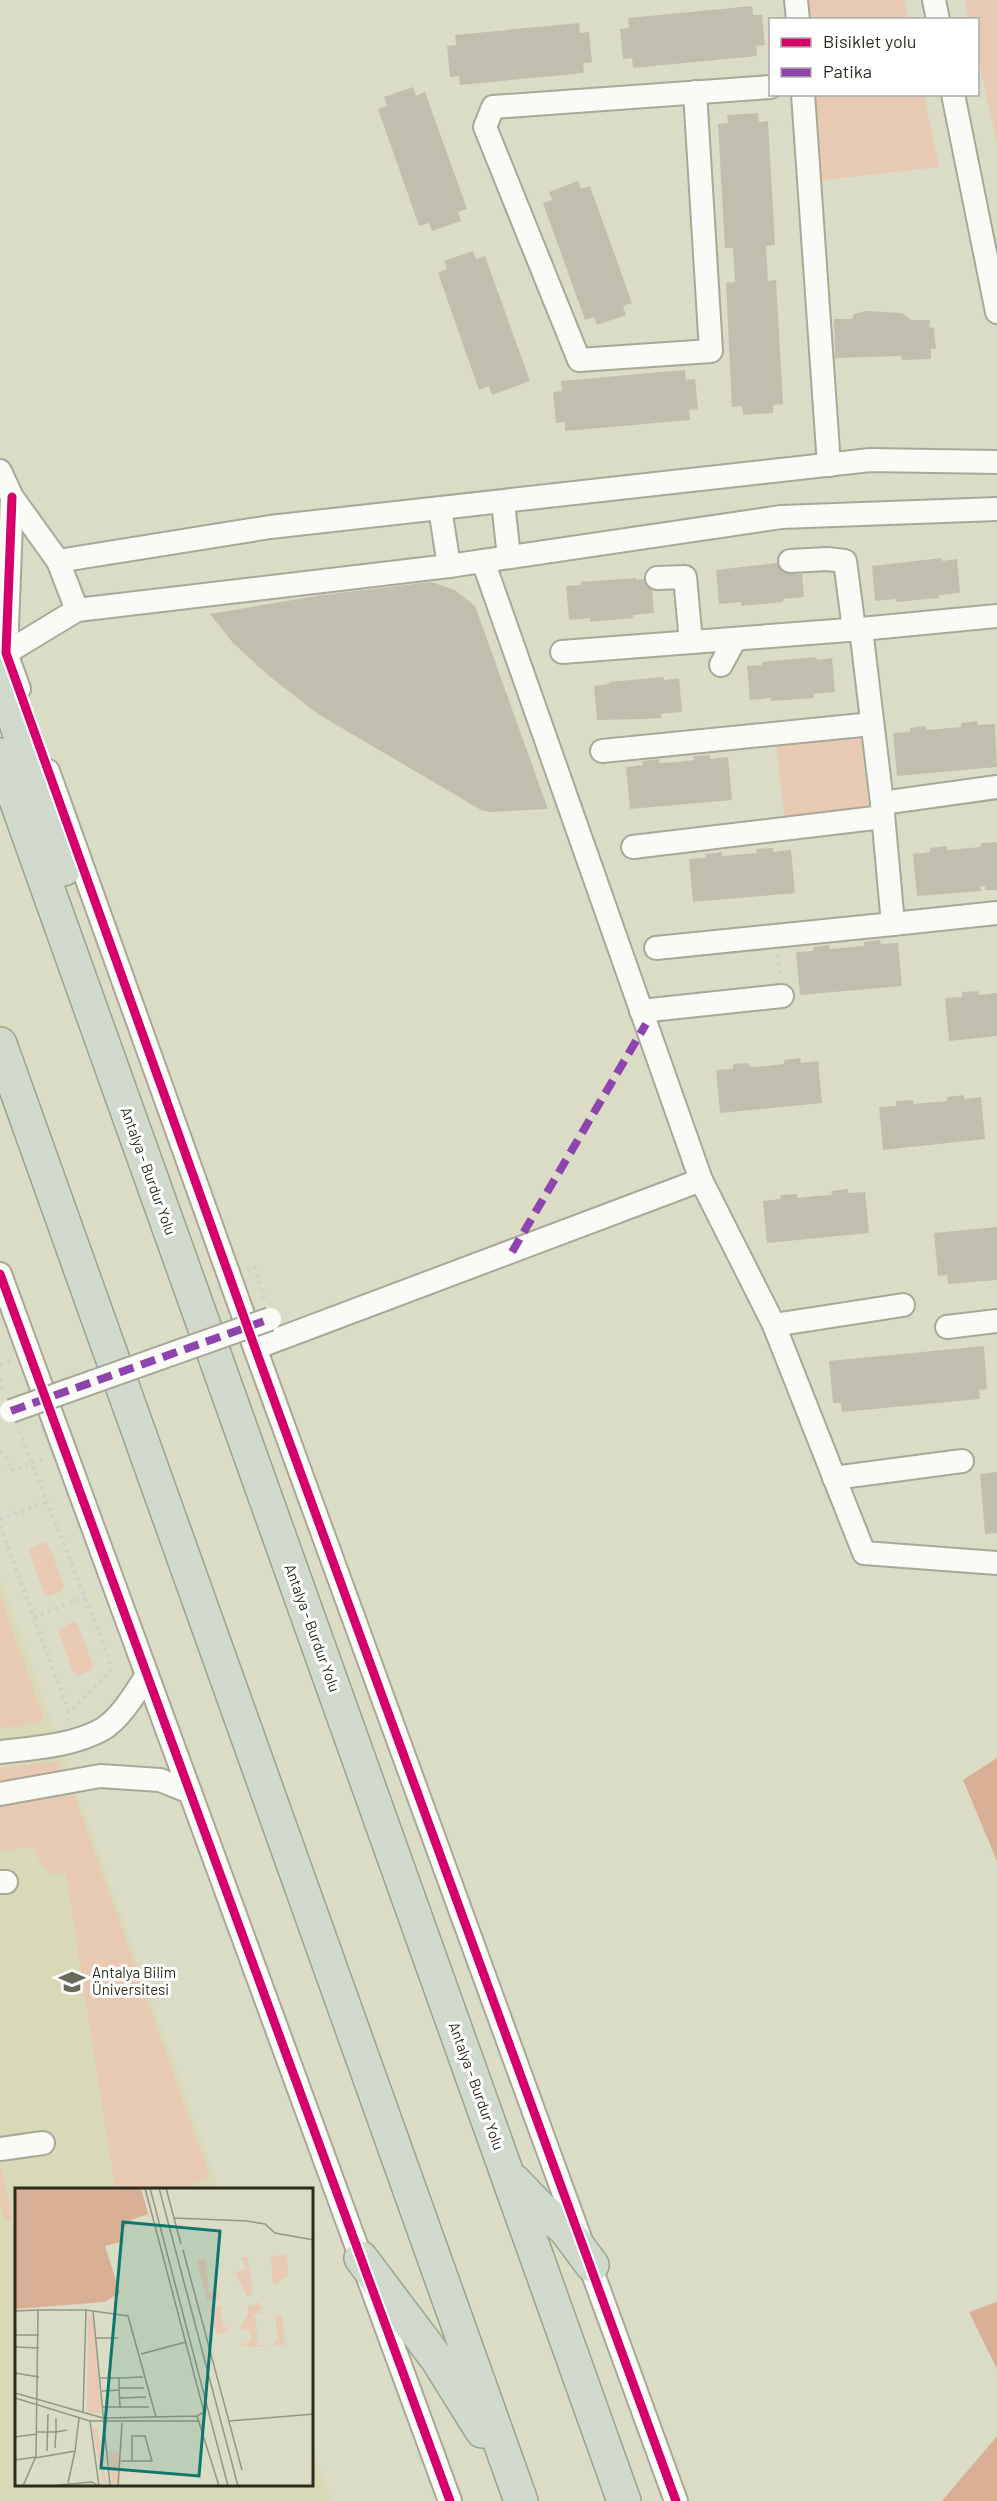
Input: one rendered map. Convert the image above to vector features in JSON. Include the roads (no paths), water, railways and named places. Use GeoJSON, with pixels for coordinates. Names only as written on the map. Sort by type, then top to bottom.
{"type":"FeatureCollection","features":[{"type":"Feature","properties":{"kind":"highway"},"geometry":{"type":"LineString","coordinates":[[3,663],[164,1173],[183,1267]]}},
{"type":"Feature","properties":{"kind":"highway","name":"Antalya - Burdur Yolu"},"geometry":{"type":"LineString","coordinates":[[0,755],[624,2501]]}},
{"type":"Feature","properties":{"kind":"highway"},"geometry":{"type":"LineString","coordinates":[[0,1044],[518,2492]]}},
{"type":"Feature","properties":{"kind":"highway"},"geometry":{"type":"LineString","coordinates":[[507,2173],[540,2208],[565,2229],[592,2265]]}},
{"type":"Feature","properties":{"kind":"highway"},"geometry":{"type":"LineString","coordinates":[[361,2258],[437,2360],[518,2492]]}},
{"type":"Feature","properties":{"kind":"street"},"geometry":{"type":"LineString","coordinates":[[796,0],[798,18]]}},
{"type":"Feature","properties":{"kind":"street"},"geometry":{"type":"LineString","coordinates":[[934,0],[938,18]]}},
{"type":"Feature","properties":{"kind":"street"},"geometry":{"type":"LineString","coordinates":[[695,92],[711,351],[579,360],[485,127],[493,107],[695,92],[769,87]]}},
{"type":"Feature","properties":{"kind":"street"},"geometry":{"type":"LineString","coordinates":[[803,96],[829,465]]}},
{"type":"Feature","properties":{"kind":"street"},"geometry":{"type":"LineString","coordinates":[[953,96],[997,312]]}},
{"type":"Feature","properties":{"kind":"street"},"geometry":{"type":"LineString","coordinates":[[58,561],[270,527],[870,460],[997,462]]}},
{"type":"Feature","properties":{"kind":"street"},"geometry":{"type":"LineString","coordinates":[[0,471],[12,497],[58,561],[76,610]]}},
{"type":"Feature","properties":{"kind":"street"},"geometry":{"type":"LineString","coordinates":[[12,497],[3,663],[592,2265],[676,2501]]}},
{"type":"Feature","properties":{"kind":"street"},"geometry":{"type":"LineString","coordinates":[[503,501],[509,557]]}},
{"type":"Feature","properties":{"kind":"street"},"geometry":{"type":"LineString","coordinates":[[440,508],[449,566]]}},
{"type":"Feature","properties":{"kind":"street"},"geometry":{"type":"LineString","coordinates":[[3,663],[76,610],[449,566],[782,517],[997,509]]}},
{"type":"Feature","properties":{"kind":"street"},"geometry":{"type":"LineString","coordinates":[[790,561],[827,559],[845,561],[872,724],[883,810],[893,924]]}},
{"type":"Feature","properties":{"kind":"street"},"geometry":{"type":"LineString","coordinates":[[483,561],[701,1180],[774,1325],[864,1553],[997,1563]]}},
{"type":"Feature","properties":{"kind":"street"},"geometry":{"type":"LineString","coordinates":[[657,578],[685,577],[691,642]]}},
{"type":"Feature","properties":{"kind":"street"},"geometry":{"type":"LineString","coordinates":[[562,652],[997,616]]}},
{"type":"Feature","properties":{"kind":"street"},"geometry":{"type":"LineString","coordinates":[[721,665],[735,639]]}},
{"type":"Feature","properties":{"kind":"street"},"geometry":{"type":"LineString","coordinates":[[602,751],[872,724]]}},
{"type":"Feature","properties":{"kind":"street"},"geometry":{"type":"LineString","coordinates":[[633,847],[883,810],[997,787]]}},
{"type":"Feature","properties":{"kind":"street"},"geometry":{"type":"LineString","coordinates":[[656,948],[997,914]]}},
{"type":"Feature","properties":{"kind":"street"},"geometry":{"type":"LineString","coordinates":[[641,1011],[782,996]]}},
{"type":"Feature","properties":{"kind":"street"},"geometry":{"type":"LineString","coordinates":[[255,1348],[701,1180]]}},
{"type":"Feature","properties":{"kind":"street"},"geometry":{"type":"LineString","coordinates":[[0,1274],[450,2501]]}},
{"type":"Feature","properties":{"kind":"street"},"geometry":{"type":"LineString","coordinates":[[774,1325],[903,1305]]}},
{"type":"Feature","properties":{"kind":"street"},"geometry":{"type":"LineString","coordinates":[[10,1411],[270,1319]]}},
{"type":"Feature","properties":{"kind":"street"},"geometry":{"type":"LineString","coordinates":[[946,1327],[997,1322]]}},
{"type":"Feature","properties":{"kind":"street"},"geometry":{"type":"LineString","coordinates":[[834,1478],[962,1461]]}},
{"type":"Feature","properties":{"kind":"street"},"geometry":{"type":"LineString","coordinates":[[0,1752],[65,1743],[104,1728],[130,1702],[147,1676]]}},
{"type":"Feature","properties":{"kind":"street"},"geometry":{"type":"LineString","coordinates":[[0,1794],[100,1776],[160,1780],[190,1792]]}},
{"type":"Feature","properties":{"kind":"street"},"geometry":{"type":"LineString","coordinates":[[0,2149],[44,2143]]}},
{"type":"Feature","properties":{"kind":"place","name":"Antalya Bilim Üniversitesi"},"geometry":{"type":"Point","coordinates":[72,1982]}}]}
